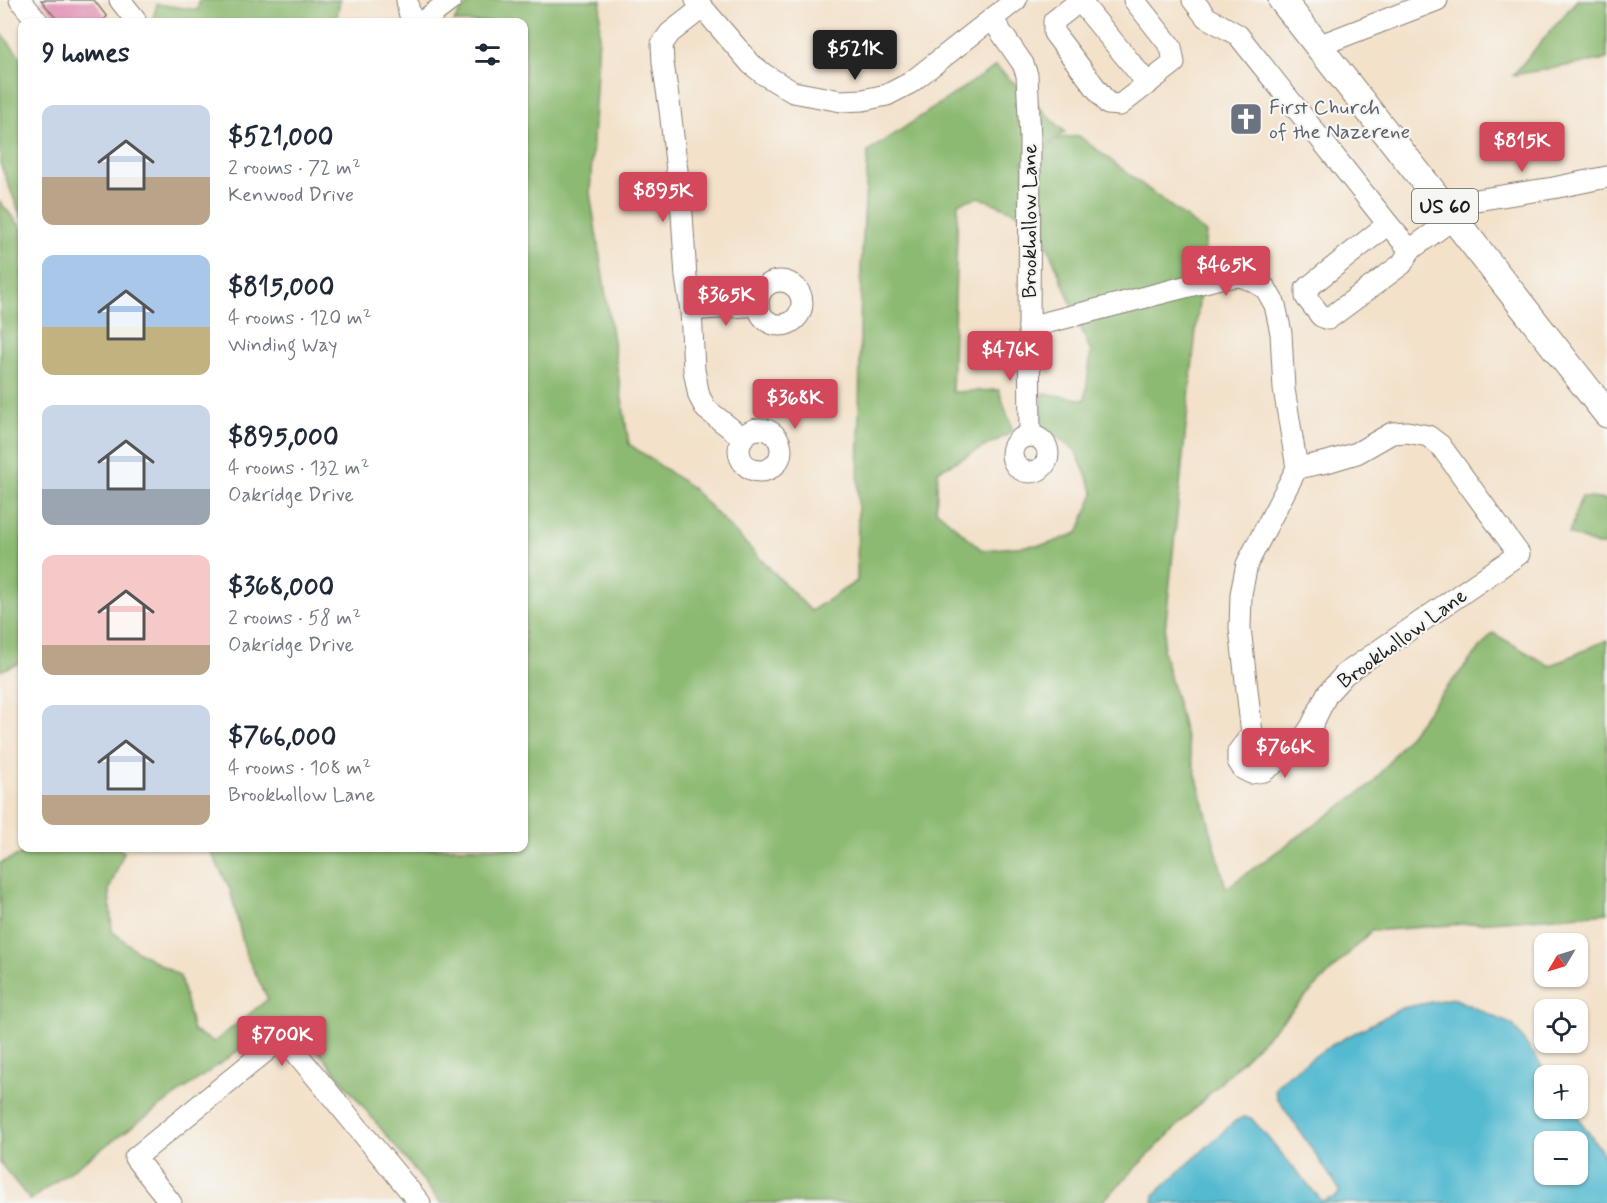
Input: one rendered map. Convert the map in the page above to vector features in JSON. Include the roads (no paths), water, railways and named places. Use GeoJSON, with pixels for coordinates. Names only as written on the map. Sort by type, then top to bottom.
{"type":"FeatureCollection","features":[{"type":"Feature","properties":{"kind":"main road","name":"US 60"},"geometry":{"type":"LineString","coordinates":[[1282,0],[1607,414]]}},
{"type":"Feature","properties":{"kind":"street"},"geometry":{"type":"LineString","coordinates":[[20,0],[35,18]]}},
{"type":"Feature","properties":{"kind":"street"},"geometry":{"type":"LineString","coordinates":[[120,0],[134,18]]}},
{"type":"Feature","properties":{"kind":"street"},"geometry":{"type":"LineString","coordinates":[[407,0],[411,18]]}},
{"type":"Feature","properties":{"kind":"street"},"geometry":{"type":"LineString","coordinates":[[427,18],[452,0]]}},
{"type":"Feature","properties":{"kind":"street"},"geometry":{"type":"LineString","coordinates":[[743,438],[706,409],[699,396],[694,370],[682,214],[662,44],[699,4],[751,64],[793,92],[841,101],[864,100],[887,95],[910,83],[1016,0]]}},
{"type":"Feature","properties":{"kind":"street"},"geometry":{"type":"LineString","coordinates":[[1134,0],[1172,47],[1174,63],[1148,84],[1120,105],[1108,104],[1054,33],[1054,21],[1080,0],[1148,84]]}},
{"type":"Feature","properties":{"kind":"street"},"geometry":{"type":"LineString","coordinates":[[1192,0],[1206,17],[1238,35],[1410,250]]}},
{"type":"Feature","properties":{"kind":"street"},"geometry":{"type":"LineString","coordinates":[[1318,46],[1437,0]]}},
{"type":"Feature","properties":{"kind":"street","name":"Brookhollow Lane"},"geometry":{"type":"LineString","coordinates":[[992,20],[1023,64],[1027,75],[1030,138],[1029,327],[1220,278],[1241,276],[1255,282],[1266,289],[1275,305],[1281,333],[1284,388],[1297,468],[1357,453],[1392,433],[1407,432],[1428,436],[1445,451],[1520,554],[1345,674],[1327,694],[1311,727],[1297,747],[1264,771],[1251,773],[1243,769],[1238,762],[1238,752],[1252,734]]}},
{"type":"Feature","properties":{"kind":"street"},"geometry":{"type":"LineString","coordinates":[[1388,224],[1306,289],[1306,297],[1321,316],[1328,319],[1402,264],[1410,250],[1449,212],[1607,177]]}},
{"type":"Feature","properties":{"kind":"street"},"geometry":{"type":"LineString","coordinates":[[691,310],[758,305]]}},
{"type":"Feature","properties":{"kind":"street"},"geometry":{"type":"LineString","coordinates":[[1029,327],[1030,436]]}},
{"type":"Feature","properties":{"kind":"street"},"geometry":{"type":"LineString","coordinates":[[1281,758],[1252,734],[1240,628],[1241,594],[1247,564],[1297,468]]}},
{"type":"Feature","properties":{"kind":"street"},"geometry":{"type":"LineString","coordinates":[[171,1203],[135,1158],[283,1037],[420,1203]]}},
{"type":"Feature","properties":{"kind":"water"},"geometry":{"type":"Polygon","coordinates":[[[1453,998],[1513,1025],[1541,1065],[1534,1065],[1534,1119],[1579,1119],[1587,1131],[1534,1131],[1534,1185],[1588,1185],[1588,1132],[1607,1159],[1607,1203],[1153,1203],[1154,1195],[1235,1121],[1243,1117],[1251,1118],[1322,1201],[1336,1197],[1339,1189],[1276,1096],[1275,1089],[1299,1067],[1330,1046],[1402,1008],[1453,998]]]}},
{"type":"Feature","properties":{"kind":"place","name":"First Church of the Nazerene"},"geometry":{"type":"Point","coordinates":[1246,119]}}]}
